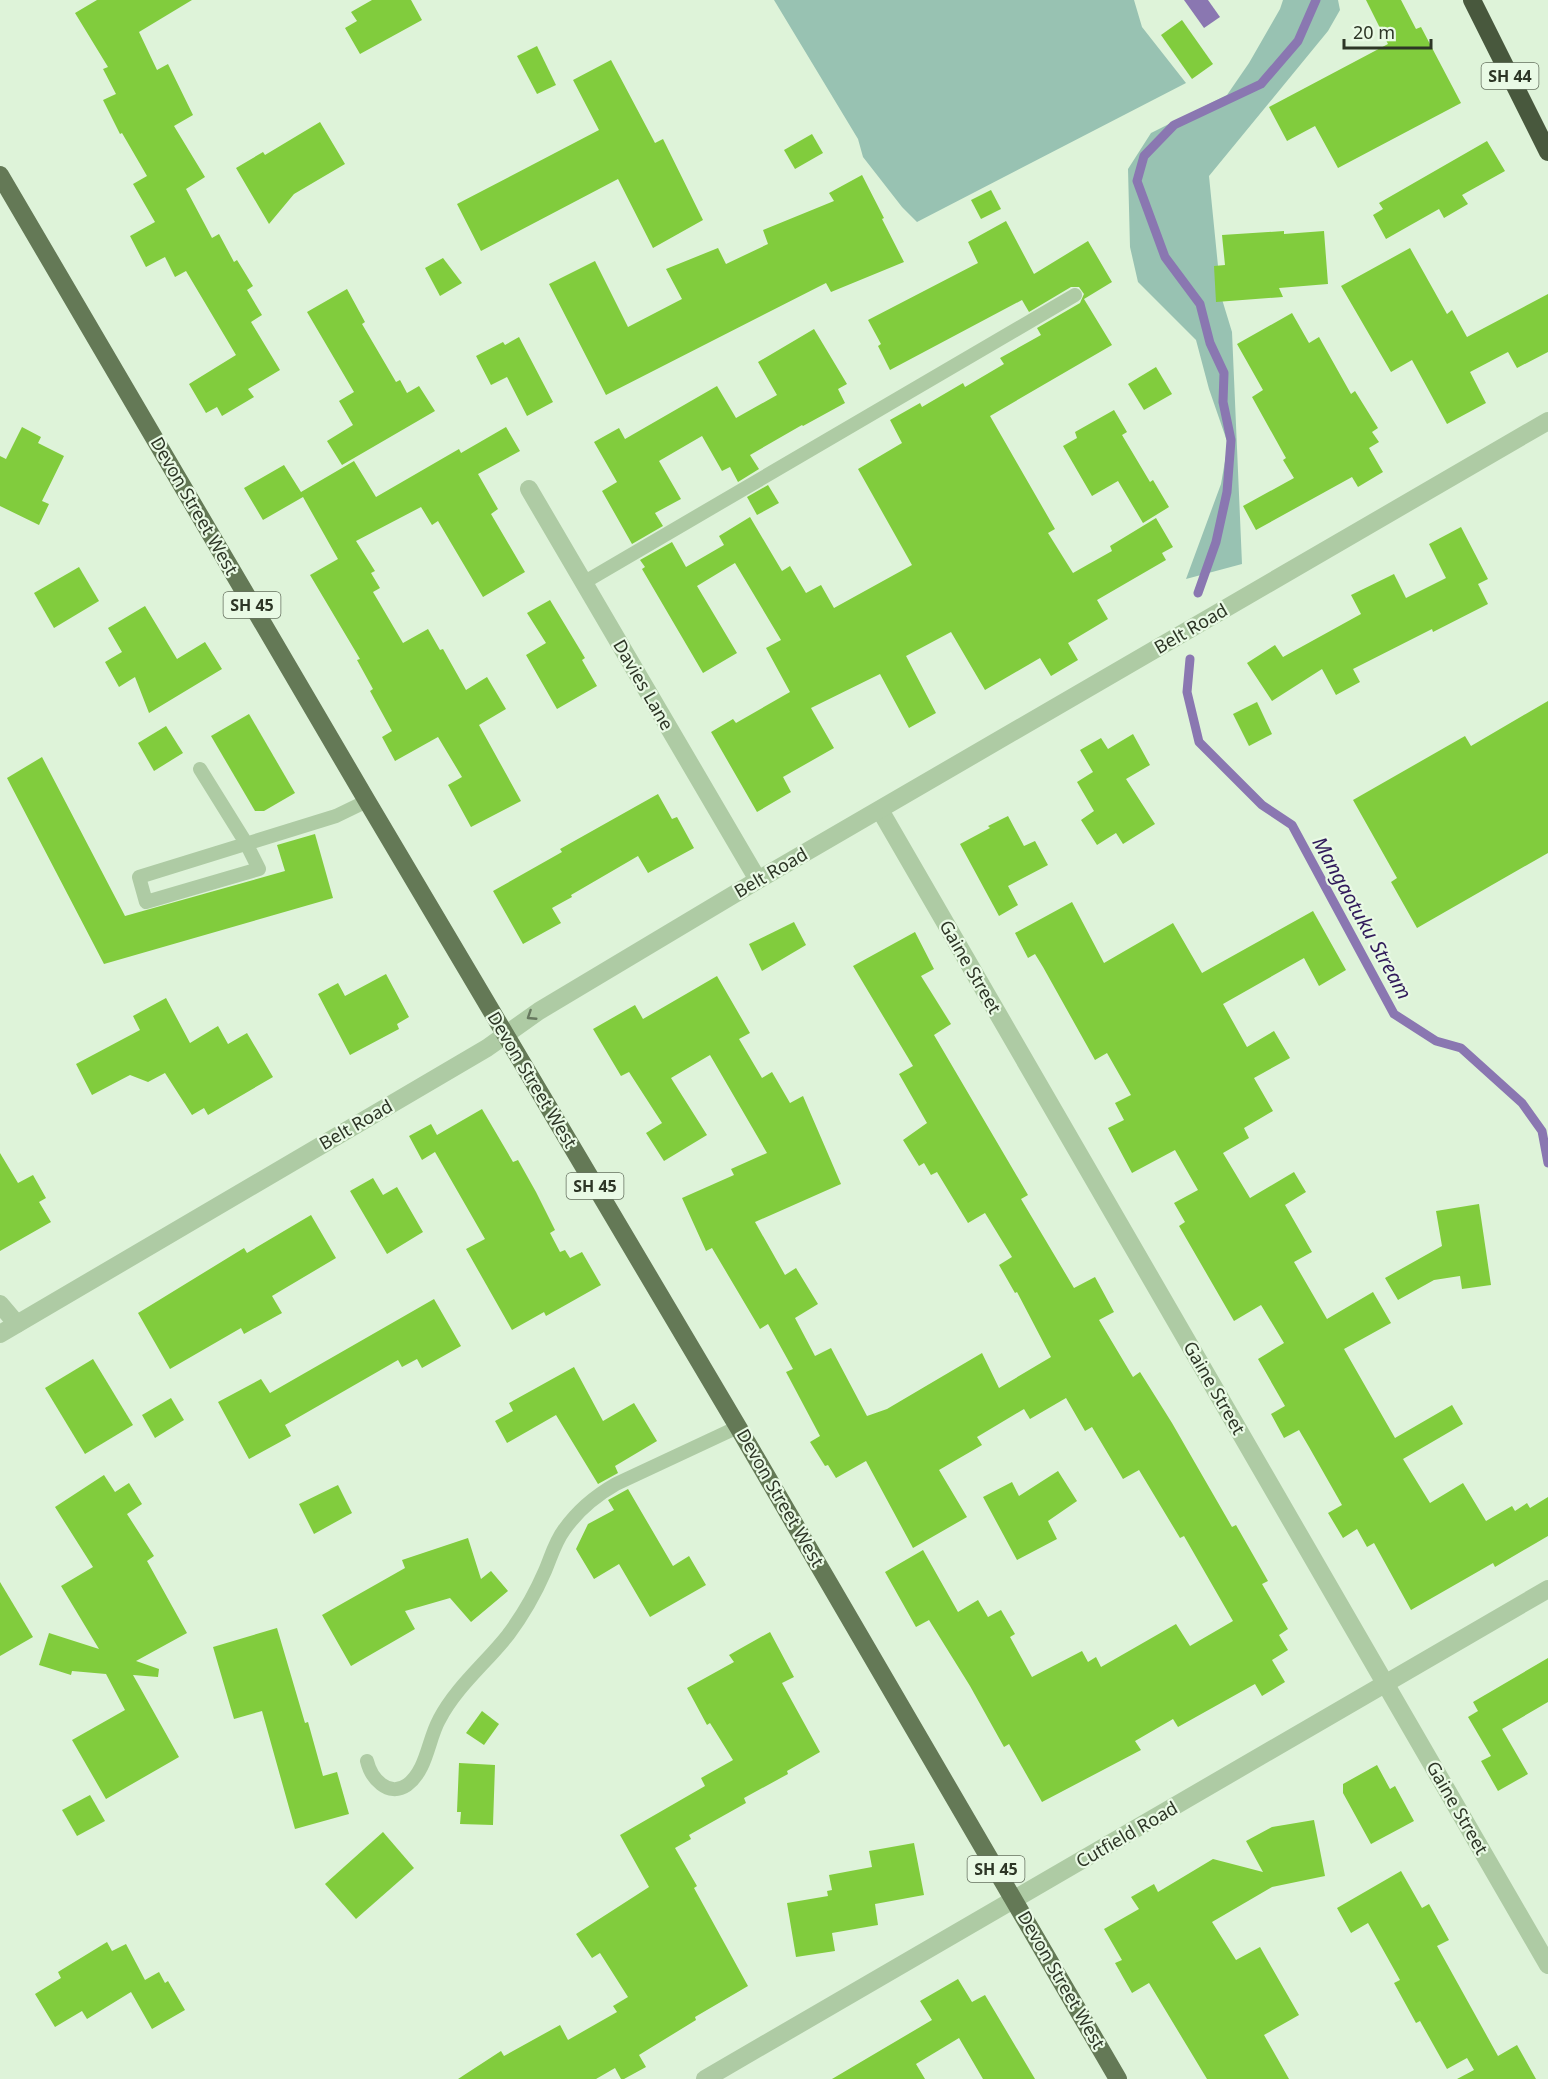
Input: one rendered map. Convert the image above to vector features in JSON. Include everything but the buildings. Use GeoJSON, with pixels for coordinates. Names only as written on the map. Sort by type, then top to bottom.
{"type":"FeatureCollection","features":[{"type":"Feature","properties":{"kind":"highway","name":"SH 44"},"geometry":{"type":"LineString","coordinates":[[1472,0],[1548,152]]}},
{"type":"Feature","properties":{"kind":"main road","name":"Devon Street West"},"geometry":{"type":"LineString","coordinates":[[0,175],[505,1035],[738,1426],[1118,2079]]}},
{"type":"Feature","properties":{"kind":"street","name":"Belt Road"},"geometry":{"type":"LineString","coordinates":[[0,1334],[487,1048],[558,1000],[758,880],[1548,421]]}},
{"type":"Feature","properties":{"kind":"street","name":"Davies Lane"},"geometry":{"type":"LineString","coordinates":[[529,489],[758,880]]}},
{"type":"Feature","properties":{"kind":"street","name":"Gaine Street"},"geometry":{"type":"LineString","coordinates":[[880,810],[1548,1965]]}},
{"type":"Feature","properties":{"kind":"street"},"geometry":{"type":"LineString","coordinates":[[0,1304],[17,1324]]}},
{"type":"Feature","properties":{"kind":"street","name":"Cutfield Road"},"geometry":{"type":"LineString","coordinates":[[705,2079],[1548,1589]]}},
{"type":"Feature","properties":{"kind":"lane"},"geometry":{"type":"LineString","coordinates":[[583,583],[1075,295]]}},
{"type":"Feature","properties":{"kind":"lane"},"geometry":{"type":"LineString","coordinates":[[200,769],[246,843],[259,869],[146,902],[138,877],[246,843],[336,816],[367,801]]}},
{"type":"Feature","properties":{"kind":"lane"},"geometry":{"type":"LineString","coordinates":[[367,1761],[373,1778],[382,1785],[393,1789],[407,1784],[420,1768],[438,1720],[450,1701],[493,1653],[522,1615],[535,1593],[563,1531],[574,1517],[600,1493],[738,1426]]}},
{"type":"Feature","properties":{"kind":"green space"},"geometry":{"type":"Polygon","coordinates":[[[774,0],[1134,0],[1142,27],[1186,83],[917,222],[902,207],[863,157],[858,139],[774,0]]]}},
{"type":"Feature","properties":{"kind":"green space"},"geometry":{"type":"Polygon","coordinates":[[[1283,0],[1338,0],[1340,10],[1328,31],[1209,176],[1221,296],[1232,332],[1242,564],[1186,579],[1221,484],[1228,444],[1209,389],[1196,340],[1138,282],[1130,247],[1128,169],[1151,133],[1227,95],[1249,63],[1283,0]]]}},
{"type":"Feature","properties":{"kind":"shaded area"},"geometry":{"type":"Polygon","coordinates":[[[1184,0],[1208,0],[1220,17],[1204,28],[1184,0]]]}},
{"type":"Feature","properties":{"kind":"waterway","name":"Mangaotuku Stream"},"geometry":{"type":"LineString","coordinates":[[1198,593],[1216,542],[1227,492],[1231,440],[1223,402],[1224,373],[1210,343],[1200,304],[1165,257],[1137,181],[1144,156],[1174,125],[1261,84],[1298,41],[1316,0]]}},
{"type":"Feature","properties":{"kind":"waterway","name":"Mangaotuku Stream"},"geometry":{"type":"LineString","coordinates":[[1190,659],[1187,692],[1199,742],[1262,805],[1292,825],[1394,1014],[1436,1041],[1461,1048],[1522,1103],[1542,1131],[1548,1163]]}}]}
